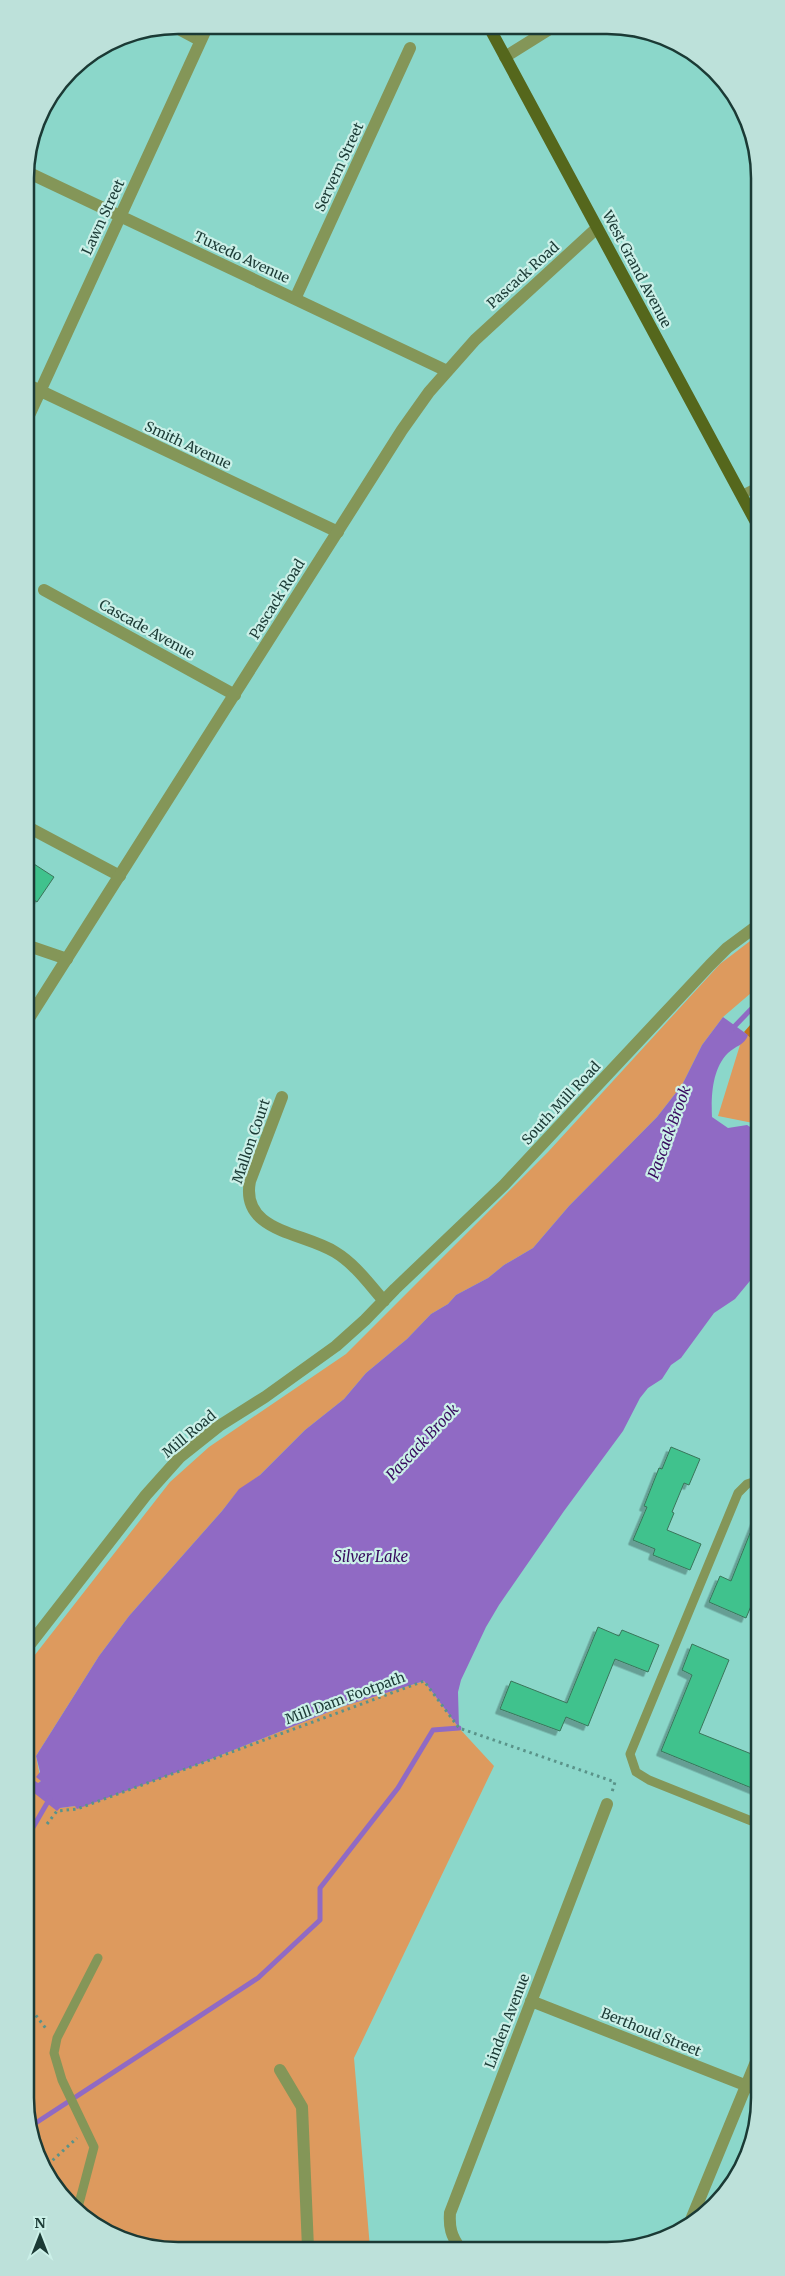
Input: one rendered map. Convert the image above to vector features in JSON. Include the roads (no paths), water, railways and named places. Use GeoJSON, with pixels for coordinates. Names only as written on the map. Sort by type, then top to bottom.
{"type":"FeatureCollection","features":[{"type":"Feature","properties":{"kind":"main road","name":"West Grand Avenue"},"geometry":{"type":"LineString","coordinates":[[493,34],[751,513]]}},
{"type":"Feature","properties":{"kind":"street","name":"Lawn Street"},"geometry":{"type":"LineString","coordinates":[[34,404],[204,34]]}},
{"type":"Feature","properties":{"kind":"street"},"geometry":{"type":"LineString","coordinates":[[505,56],[543,34]]}},
{"type":"Feature","properties":{"kind":"street","name":"Servern Street"},"geometry":{"type":"LineString","coordinates":[[295,299],[410,48]]}},
{"type":"Feature","properties":{"kind":"street","name":"Tuxedo Avenue"},"geometry":{"type":"LineString","coordinates":[[34,175],[447,371]]}},
{"type":"Feature","properties":{"kind":"street","name":"Pascack Road"},"geometry":{"type":"LineString","coordinates":[[34,1011],[402,430],[447,371],[475,340],[598,228]]}},
{"type":"Feature","properties":{"kind":"street","name":"Smith Avenue"},"geometry":{"type":"LineString","coordinates":[[34,388],[338,532]]}},
{"type":"Feature","properties":{"kind":"street","name":"Cascade Avenue"},"geometry":{"type":"LineString","coordinates":[[44,590],[235,695]]}},
{"type":"Feature","properties":{"kind":"street"},"geometry":{"type":"LineString","coordinates":[[34,830],[120,876]]}},
{"type":"Feature","properties":{"kind":"street","name":"South Mill Road"},"geometry":{"type":"LineString","coordinates":[[384,1301],[504,1186],[710,965],[727,948],[751,930]]}},
{"type":"Feature","properties":{"kind":"street"},"geometry":{"type":"LineString","coordinates":[[34,948],[67,959]]}},
{"type":"Feature","properties":{"kind":"street","name":"Mallon Court"},"geometry":{"type":"LineString","coordinates":[[282,1096],[250,1181],[248,1192],[250,1204],[256,1215],[266,1223],[321,1244],[337,1253],[355,1268],[384,1301]]}},
{"type":"Feature","properties":{"kind":"street","name":"Mill Road"},"geometry":{"type":"LineString","coordinates":[[34,1639],[146,1495],[180,1457],[219,1426],[265,1398],[336,1346],[384,1301]]}},
{"type":"Feature","properties":{"kind":"street","name":"Linden Avenue"},"geometry":{"type":"LineString","coordinates":[[455,2242],[449,2226],[450,2213],[607,1804]]}},
{"type":"Feature","properties":{"kind":"street","name":"Berthoud Street"},"geometry":{"type":"LineString","coordinates":[[531,2001],[751,2088]]}},
{"type":"Feature","properties":{"kind":"street"},"geometry":{"type":"LineString","coordinates":[[280,2070],[302,2107],[308,2242]]}},
{"type":"Feature","properties":{"kind":"street"},"geometry":{"type":"LineString","coordinates":[[693,2214],[751,2074]]}},
{"type":"Feature","properties":{"kind":"lane"},"geometry":{"type":"LineString","coordinates":[[185,34],[200,42]]}},
{"type":"Feature","properties":{"kind":"lane"},"geometry":{"type":"LineString","coordinates":[[741,495],[751,490]]}},
{"type":"Feature","properties":{"kind":"lane"},"geometry":{"type":"LineString","coordinates":[[751,1483],[738,1493],[630,1754],[636,1772],[649,1780],[751,1821]]}},
{"type":"Feature","properties":{"kind":"lane"},"geometry":{"type":"LineString","coordinates":[[79,2203],[94,2147],[62,2080],[54,2053],[57,2042],[98,1958]]}},
{"type":"Feature","properties":{"kind":"water","name":"Silver Lake"},"geometry":{"type":"Polygon","coordinates":[[[723,1017],[748,1035],[742,1043],[728,1053],[719,1067],[712,1092],[712,1117],[728,1128],[747,1125],[751,1128],[751,1280],[735,1299],[714,1313],[681,1358],[671,1365],[662,1379],[648,1388],[640,1398],[623,1431],[564,1511],[499,1605],[486,1627],[461,1680],[458,1692],[459,1728],[424,1681],[341,1707],[199,1764],[77,1809],[75,1806],[60,1808],[57,1811],[34,1793],[34,1782],[41,1781],[36,1777],[40,1772],[36,1756],[99,1656],[129,1616],[222,1511],[239,1489],[260,1475],[305,1430],[344,1399],[366,1373],[407,1339],[431,1314],[448,1304],[456,1295],[488,1278],[504,1265],[533,1248],[569,1206],[657,1117],[682,1085],[702,1045],[723,1017]]]}},
{"type":"Feature","properties":{"kind":"waterway","name":"Pascack Brook"},"geometry":{"type":"LineString","coordinates":[[731,1030],[751,1009]]}},
{"type":"Feature","properties":{"kind":"waterway"},"geometry":{"type":"LineString","coordinates":[[36,2123],[258,1978],[320,1920],[320,1888],[398,1788],[433,1730],[459,1728]]}},
{"type":"Feature","properties":{"kind":"waterway","name":"Pascack Brook"},"geometry":{"type":"LineString","coordinates":[[34,1826],[50,1798]]}}]}
